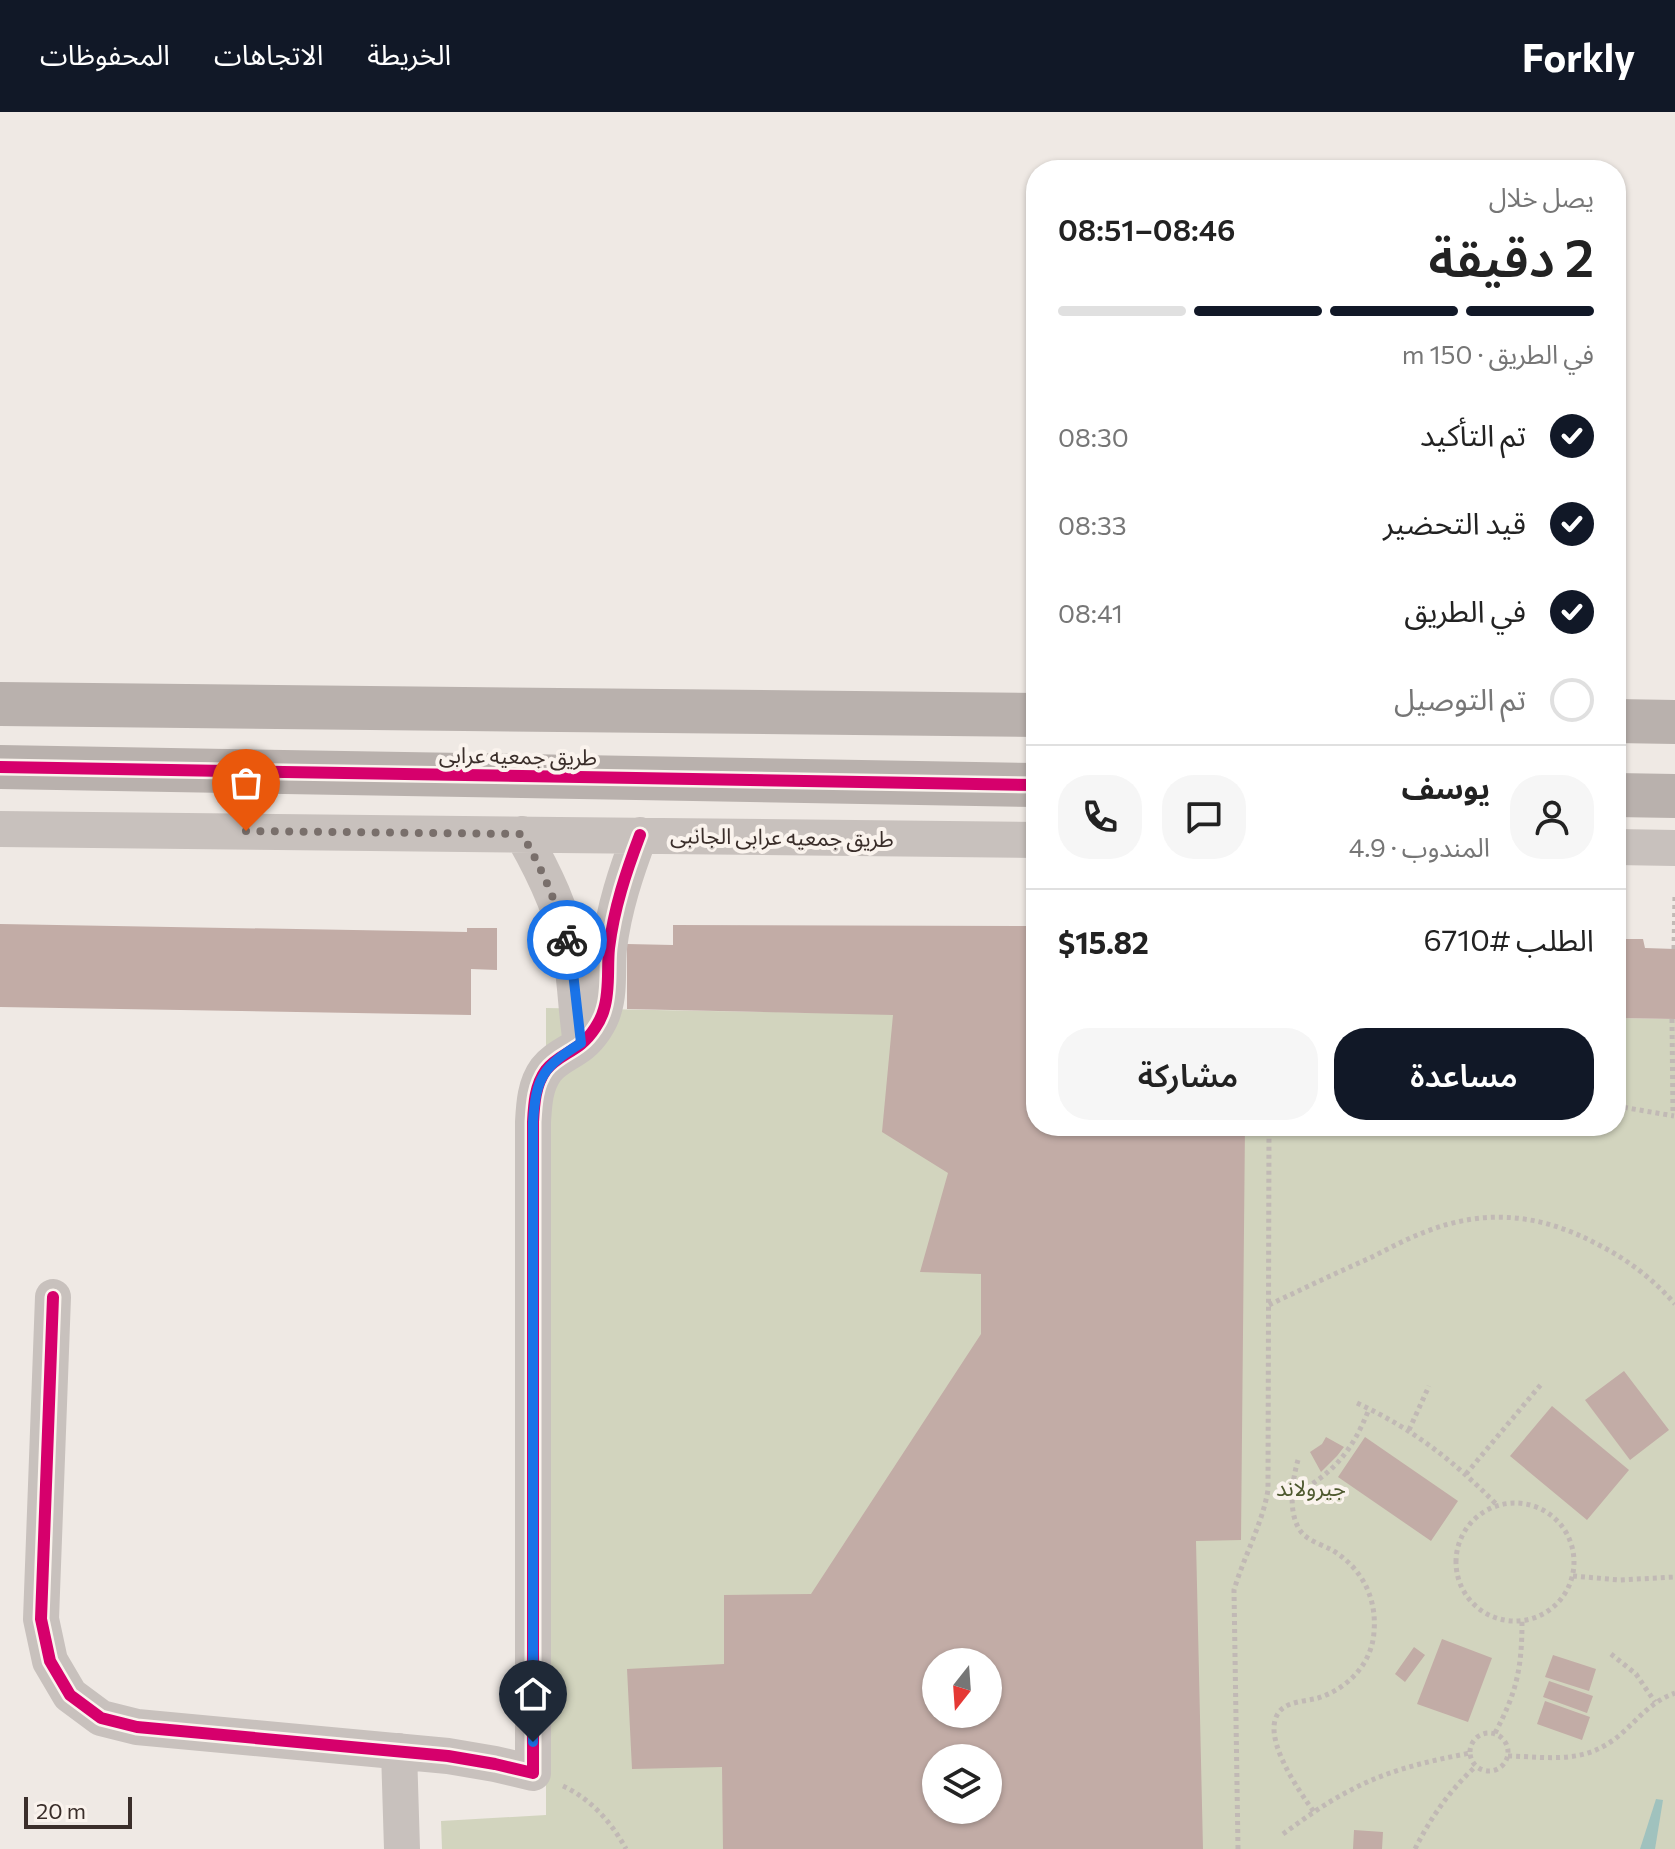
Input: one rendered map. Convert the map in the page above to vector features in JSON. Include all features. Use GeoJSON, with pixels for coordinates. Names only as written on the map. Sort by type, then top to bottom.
{"type":"FeatureCollection","features":[{"type":"Feature","properties":{"kind":"street","name":"طريق جمعيه عرابى"},"geometry":{"type":"LineString","coordinates":[[0,704],[1026,715]]}},
{"type":"Feature","properties":{"kind":"street"},"geometry":{"type":"LineString","coordinates":[[1626,721],[1675,722]]}},
{"type":"Feature","properties":{"kind":"street","name":"طريق جمعيه عرابى"},"geometry":{"type":"LineString","coordinates":[[0,767],[1026,785]]}},
{"type":"Feature","properties":{"kind":"street"},"geometry":{"type":"LineString","coordinates":[[1626,795],[1675,796]]}},
{"type":"Feature","properties":{"kind":"street","name":"طريق جمعيه عرابى الجانبى"},"geometry":{"type":"LineString","coordinates":[[0,829],[1026,840]]}},
{"type":"Feature","properties":{"kind":"street"},"geometry":{"type":"LineString","coordinates":[[522,834],[544,872],[560,913],[571,955],[581,1043]]}},
{"type":"Feature","properties":{"kind":"street"},"geometry":{"type":"LineString","coordinates":[[53,1297],[41,1619],[50,1661],[70,1695],[101,1718],[137,1727],[448,1756],[533,1773],[535,1101],[539,1082],[548,1068],[581,1043],[596,1027],[605,1008],[615,910],[640,835]]}},
{"type":"Feature","properties":{"kind":"street"},"geometry":{"type":"LineString","coordinates":[[1626,847],[1675,848]]}},
{"type":"Feature","properties":{"kind":"street"},"geometry":{"type":"LineString","coordinates":[[399,1751],[402,1849]]}},
{"type":"Feature","properties":{"kind":"path"},"geometry":{"type":"LineString","coordinates":[[1674,949],[1675,895]]}},
{"type":"Feature","properties":{"kind":"path"},"geometry":{"type":"LineString","coordinates":[[1626,1108],[1674,1116],[1672,1019]]}},
{"type":"Feature","properties":{"kind":"path"},"geometry":{"type":"LineString","coordinates":[[1238,1849],[1234,1590],[1259,1524],[1268,1490],[1269,1136]]}},
{"type":"Feature","properties":{"kind":"path"},"geometry":{"type":"LineString","coordinates":[[1269,1305],[1427,1231],[1466,1220],[1501,1217],[1541,1221],[1574,1231],[1643,1272],[1675,1304]]}},
{"type":"Feature","properties":{"kind":"path"},"geometry":{"type":"LineString","coordinates":[[1466,1474],[1543,1382]]}},
{"type":"Feature","properties":{"kind":"path"},"geometry":{"type":"LineString","coordinates":[[1409,1430],[1429,1386]]}},
{"type":"Feature","properties":{"kind":"path"},"geometry":{"type":"LineString","coordinates":[[1357,1403],[1409,1430],[1440,1452],[1497,1505]]}},
{"type":"Feature","properties":{"kind":"path"},"geometry":{"type":"LineString","coordinates":[[1292,1496],[1313,1485],[1348,1452],[1369,1409]]}},
{"type":"Feature","properties":{"kind":"path"},"geometry":{"type":"LineString","coordinates":[[1298,1460],[1292,1496],[1298,1525],[1305,1535],[1354,1566],[1367,1585],[1375,1609],[1374,1636],[1365,1661],[1349,1682],[1335,1692],[1292,1704],[1282,1709],[1276,1718],[1274,1728],[1283,1762],[1314,1812]]}},
{"type":"Feature","properties":{"kind":"path"},"geometry":{"type":"LineString","coordinates":[[1515,1502],[1533,1505],[1549,1513],[1562,1525],[1574,1558],[1573,1576],[1566,1593],[1555,1607],[1522,1621],[1504,1620],[1473,1605],[1462,1590],[1456,1573],[1455,1556],[1459,1539],[1468,1524],[1481,1512],[1515,1502]]}},
{"type":"Feature","properties":{"kind":"path"},"geometry":{"type":"LineString","coordinates":[[1573,1576],[1620,1580],[1675,1577]]}},
{"type":"Feature","properties":{"kind":"path"},"geometry":{"type":"LineString","coordinates":[[1495,1733],[1509,1707],[1518,1679],[1522,1621]]}},
{"type":"Feature","properties":{"kind":"path"},"geometry":{"type":"LineString","coordinates":[[1611,1654],[1636,1674],[1655,1702]]}},
{"type":"Feature","properties":{"kind":"path"},"geometry":{"type":"LineString","coordinates":[[1508,1756],[1585,1756],[1604,1747],[1655,1702],[1675,1693]]}},
{"type":"Feature","properties":{"kind":"path"},"geometry":{"type":"LineString","coordinates":[[1486,1732],[1495,1733],[1508,1746],[1508,1756],[1504,1765],[1495,1770],[1485,1770],[1476,1766],[1470,1753],[1472,1743],[1477,1736],[1486,1732]]}},
{"type":"Feature","properties":{"kind":"path"},"geometry":{"type":"LineString","coordinates":[[1283,1834],[1352,1789],[1429,1761],[1470,1753]]}},
{"type":"Feature","properties":{"kind":"path"},"geometry":{"type":"LineString","coordinates":[[1415,1849],[1442,1802],[1476,1766]]}},
{"type":"Feature","properties":{"kind":"path"},"geometry":{"type":"LineString","coordinates":[[533,1773],[568,1789],[591,1805],[614,1828],[626,1849]]}},
{"type":"Feature","properties":{"kind":"green space","name":"جيرولاند"},"geometry":{"type":"Polygon","coordinates":[[[546,1008],[993,1016],[1026,1100],[1026,1136],[1626,1136],[1626,1018],[1675,1019],[1675,1849],[442,1849],[441,1821],[546,1815],[546,1008]]]}},
{"type":"Feature","properties":{"kind":"water"},"geometry":{"type":"Polygon","coordinates":[[[1656,1799],[1663,1800],[1655,1849],[1640,1849],[1656,1799]]]}},
{"type":"Feature","properties":{"kind":"building"},"geometry":{"type":"Polygon","coordinates":[[[0,924],[467,932],[467,928],[497,928],[497,970],[471,969],[471,1015],[0,1007],[0,924]]]}},
{"type":"Feature","properties":{"kind":"building"},"geometry":{"type":"Polygon","coordinates":[[[673,925],[1026,926],[1026,1136],[1245,1136],[1241,1540],[1196,1541],[1203,1849],[723,1849],[722,1767],[632,1769],[627,1669],[724,1664],[724,1595],[811,1594],[981,1334],[981,1274],[920,1272],[948,1173],[882,1132],[893,1015],[627,1009],[627,944],[673,945],[673,925]]]}},
{"type":"Feature","properties":{"kind":"building"},"geometry":{"type":"Polygon","coordinates":[[[1626,939],[1643,939],[1645,948],[1675,949],[1675,1019],[1626,1018],[1626,939]]]}},
{"type":"Feature","properties":{"kind":"building"},"geometry":{"type":"Polygon","coordinates":[[[1624,1371],[1669,1430],[1630,1460],[1585,1400],[1624,1371]]]}},
{"type":"Feature","properties":{"kind":"building"},"geometry":{"type":"Polygon","coordinates":[[[1552,1406],[1629,1470],[1587,1520],[1510,1456],[1552,1406]]]}},
{"type":"Feature","properties":{"kind":"building"},"geometry":{"type":"Polygon","coordinates":[[[1326,1437],[1344,1447],[1321,1472],[1310,1452],[1326,1437]]]}},
{"type":"Feature","properties":{"kind":"building"},"geometry":{"type":"Polygon","coordinates":[[[1365,1437],[1458,1501],[1431,1541],[1338,1477],[1365,1437]]]}},
{"type":"Feature","properties":{"kind":"building"},"geometry":{"type":"Polygon","coordinates":[[[1442,1639],[1492,1658],[1468,1722],[1417,1704],[1442,1639]]]}},
{"type":"Feature","properties":{"kind":"building"},"geometry":{"type":"Polygon","coordinates":[[[1414,1647],[1425,1655],[1405,1682],[1395,1674],[1414,1647]]]}},
{"type":"Feature","properties":{"kind":"building"},"geometry":{"type":"Polygon","coordinates":[[[1553,1655],[1596,1669],[1589,1691],[1545,1677],[1553,1655]]]}},
{"type":"Feature","properties":{"kind":"building"},"geometry":{"type":"Polygon","coordinates":[[[1549,1681],[1593,1696],[1587,1713],[1543,1697],[1549,1681]]]}},
{"type":"Feature","properties":{"kind":"building"},"geometry":{"type":"Polygon","coordinates":[[[1545,1701],[1590,1717],[1582,1740],[1537,1724],[1545,1701]]]}},
{"type":"Feature","properties":{"kind":"building"},"geometry":{"type":"Polygon","coordinates":[[[1354,1830],[1383,1832],[1382,1849],[1353,1849],[1354,1830]]]}},
{"type":"Feature","properties":{"kind":"cycle path"},"geometry":{"type":"LineString","coordinates":[[0,767],[1026,785]]}},
{"type":"Feature","properties":{"kind":"cycle path"},"geometry":{"type":"LineString","coordinates":[[53,1297],[41,1619],[50,1661],[70,1695],[101,1718],[137,1727],[448,1756],[533,1773],[535,1102],[539,1082],[546,1070],[585,1041],[603,1014],[614,919],[640,835]]}},
{"type":"Feature","properties":{"kind":"way so far"},"geometry":{"type":"LineString","coordinates":[[246,831],[522,834],[544,872],[567,940]]}},
{"type":"Feature","properties":{"kind":"route"},"geometry":{"type":"LineString","coordinates":[[533,1742],[533,1122],[539,1082],[548,1068],[581,1043],[567,940]]}}]}
